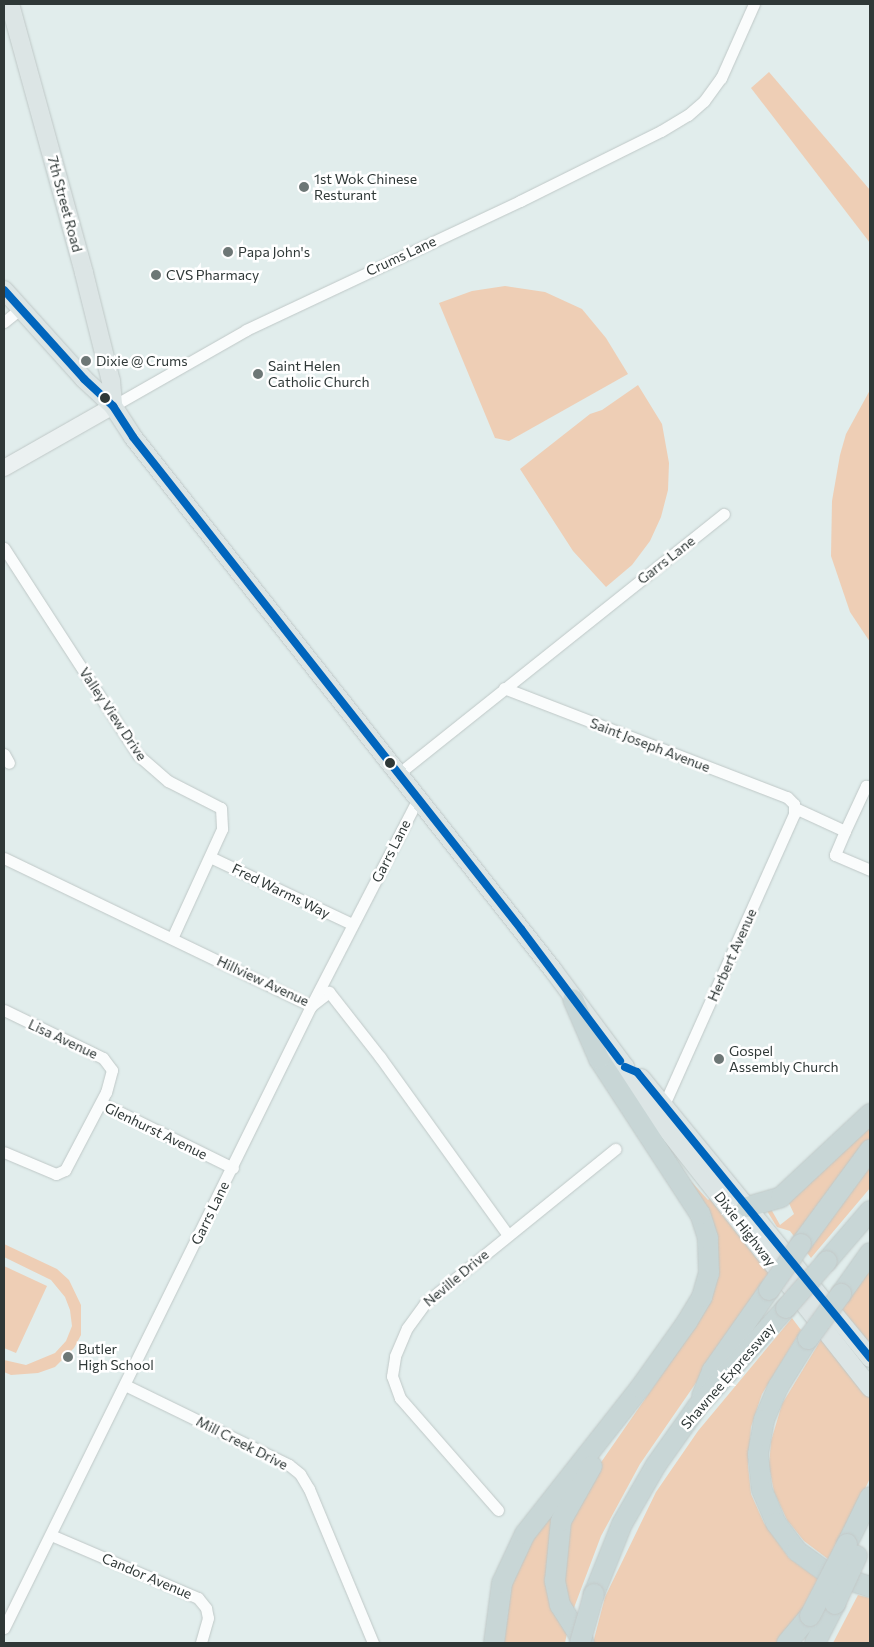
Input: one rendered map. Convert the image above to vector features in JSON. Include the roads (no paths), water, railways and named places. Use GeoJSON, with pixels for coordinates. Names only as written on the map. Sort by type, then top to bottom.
{"type":"FeatureCollection","features":[{"type":"Feature","properties":{"kind":"highway"},"geometry":{"type":"LineString","coordinates":[[494,1643],[502,1584],[524,1534],[640,1388],[702,1297],[709,1273],[708,1238],[684,1186],[600,1060],[573,999]]}},
{"type":"Feature","properties":{"kind":"highway"},"geometry":{"type":"LineString","coordinates":[[747,1207],[781,1197],[870,1114]]}},
{"type":"Feature","properties":{"kind":"highway"},"geometry":{"type":"LineString","coordinates":[[698,1406],[712,1371],[870,1150]]}},
{"type":"Feature","properties":{"kind":"highway","name":"Shawnee Expressway"},"geometry":{"type":"LineString","coordinates":[[580,1643],[594,1594],[622,1524],[640,1491],[698,1406],[870,1211]]}},
{"type":"Feature","properties":{"kind":"highway"},"geometry":{"type":"LineString","coordinates":[[870,1253],[808,1339],[782,1379],[764,1420],[758,1454],[762,1490],[776,1523],[797,1551],[826,1572],[870,1587]]}},
{"type":"Feature","properties":{"kind":"highway"},"geometry":{"type":"LineString","coordinates":[[584,1643],[560,1605],[555,1581],[561,1521],[573,1494],[633,1404],[640,1388]]}},
{"type":"Feature","properties":{"kind":"highway"},"geometry":{"type":"LineString","coordinates":[[815,1643],[817,1620],[859,1551],[870,1497]]}},
{"type":"Feature","properties":{"kind":"highway"},"geometry":{"type":"LineString","coordinates":[[787,1643],[835,1604],[870,1526]]}},
{"type":"Feature","properties":{"kind":"main road","name":"7th Street Road"},"geometry":{"type":"LineString","coordinates":[[10,4],[84,273],[111,381],[113,406]]}},
{"type":"Feature","properties":{"kind":"main road","name":"Dixie Highway"},"geometry":{"type":"LineString","coordinates":[[4,290],[84,380],[113,406],[138,443],[418,799],[625,1067],[628,1080],[870,1388]]}},
{"type":"Feature","properties":{"kind":"main road","name":"Crums Lane"},"geometry":{"type":"LineString","coordinates":[[4,468],[113,406]]}},
{"type":"Feature","properties":{"kind":"main road","name":"Dixie Highway"},"geometry":{"type":"LineString","coordinates":[[625,1067],[637,1072],[870,1358]]}},
{"type":"Feature","properties":{"kind":"street","name":"Crums Lane"},"geometry":{"type":"LineString","coordinates":[[113,406],[246,330],[668,127],[688,115],[712,92],[754,4]]}},
{"type":"Feature","properties":{"kind":"street"},"geometry":{"type":"LineString","coordinates":[[4,322],[20,309]]}},
{"type":"Feature","properties":{"kind":"street","name":"Garrs Lane"},"geometry":{"type":"LineString","coordinates":[[398,774],[724,514]]}},
{"type":"Feature","properties":{"kind":"street","name":"Valley View Drive"},"geometry":{"type":"LineString","coordinates":[[4,548],[138,755],[168,781],[221,808],[222,829],[172,938]]}},
{"type":"Feature","properties":{"kind":"street","name":"Saint Joseph Avenue"},"geometry":{"type":"LineString","coordinates":[[504,688],[787,797],[794,806],[846,831]]}},
{"type":"Feature","properties":{"kind":"street"},"geometry":{"type":"LineString","coordinates":[[870,788],[866,786],[835,855],[870,870]]}},
{"type":"Feature","properties":{"kind":"street","name":"Garrs Lane"},"geometry":{"type":"LineString","coordinates":[[4,1628],[233,1168],[311,1006],[418,799]]}},
{"type":"Feature","properties":{"kind":"street","name":"Herbert Avenue"},"geometry":{"type":"LineString","coordinates":[[664,1105],[794,806]]}},
{"type":"Feature","properties":{"kind":"street","name":"Fred Warms Way"},"geometry":{"type":"LineString","coordinates":[[210,857],[352,924]]}},
{"type":"Feature","properties":{"kind":"street","name":"Hillview Avenue"},"geometry":{"type":"LineString","coordinates":[[4,858],[311,1006],[328,992],[380,1057],[508,1235]]}},
{"type":"Feature","properties":{"kind":"street","name":"Lisa Avenue"},"geometry":{"type":"LineString","coordinates":[[4,1010],[109,1062],[111,1078],[101,1103]]}},
{"type":"Feature","properties":{"kind":"street","name":"Glenhurst Avenue"},"geometry":{"type":"LineString","coordinates":[[4,1152],[59,1174],[68,1167],[101,1103],[233,1168]]}},
{"type":"Feature","properties":{"kind":"street","name":"Neville Drive"},"geometry":{"type":"LineString","coordinates":[[498,1510],[404,1403],[395,1389],[392,1369],[407,1328],[424,1304],[615,1149]]}},
{"type":"Feature","properties":{"kind":"street","name":"Mill Creek Drive"},"geometry":{"type":"LineString","coordinates":[[125,1385],[289,1465],[300,1474],[309,1489],[373,1643]]}},
{"type":"Feature","properties":{"kind":"street","name":"Candor Avenue"},"geometry":{"type":"LineString","coordinates":[[51,1535],[198,1598],[206,1608],[208,1618],[201,1643]]}},
{"type":"Feature","properties":{"kind":"place","name":"1st Wok Chinese Resturant"},"geometry":{"type":"Point","coordinates":[304,187]}},
{"type":"Feature","properties":{"kind":"place","name":"Papa John's"},"geometry":{"type":"Point","coordinates":[228,252]}},
{"type":"Feature","properties":{"kind":"place","name":"CVS Pharmacy"},"geometry":{"type":"Point","coordinates":[156,275]}},
{"type":"Feature","properties":{"kind":"place","name":"Dixie @ Crums"},"geometry":{"type":"Point","coordinates":[86,361]}},
{"type":"Feature","properties":{"kind":"place","name":"Saint Helen Catholic Church"},"geometry":{"type":"Point","coordinates":[258,374]}},
{"type":"Feature","properties":{"kind":"place","name":"Gospel Assembly Church"},"geometry":{"type":"Point","coordinates":[719,1059]}},
{"type":"Feature","properties":{"kind":"place","name":"Butler High School"},"geometry":{"type":"Point","coordinates":[68,1357]}}]}
